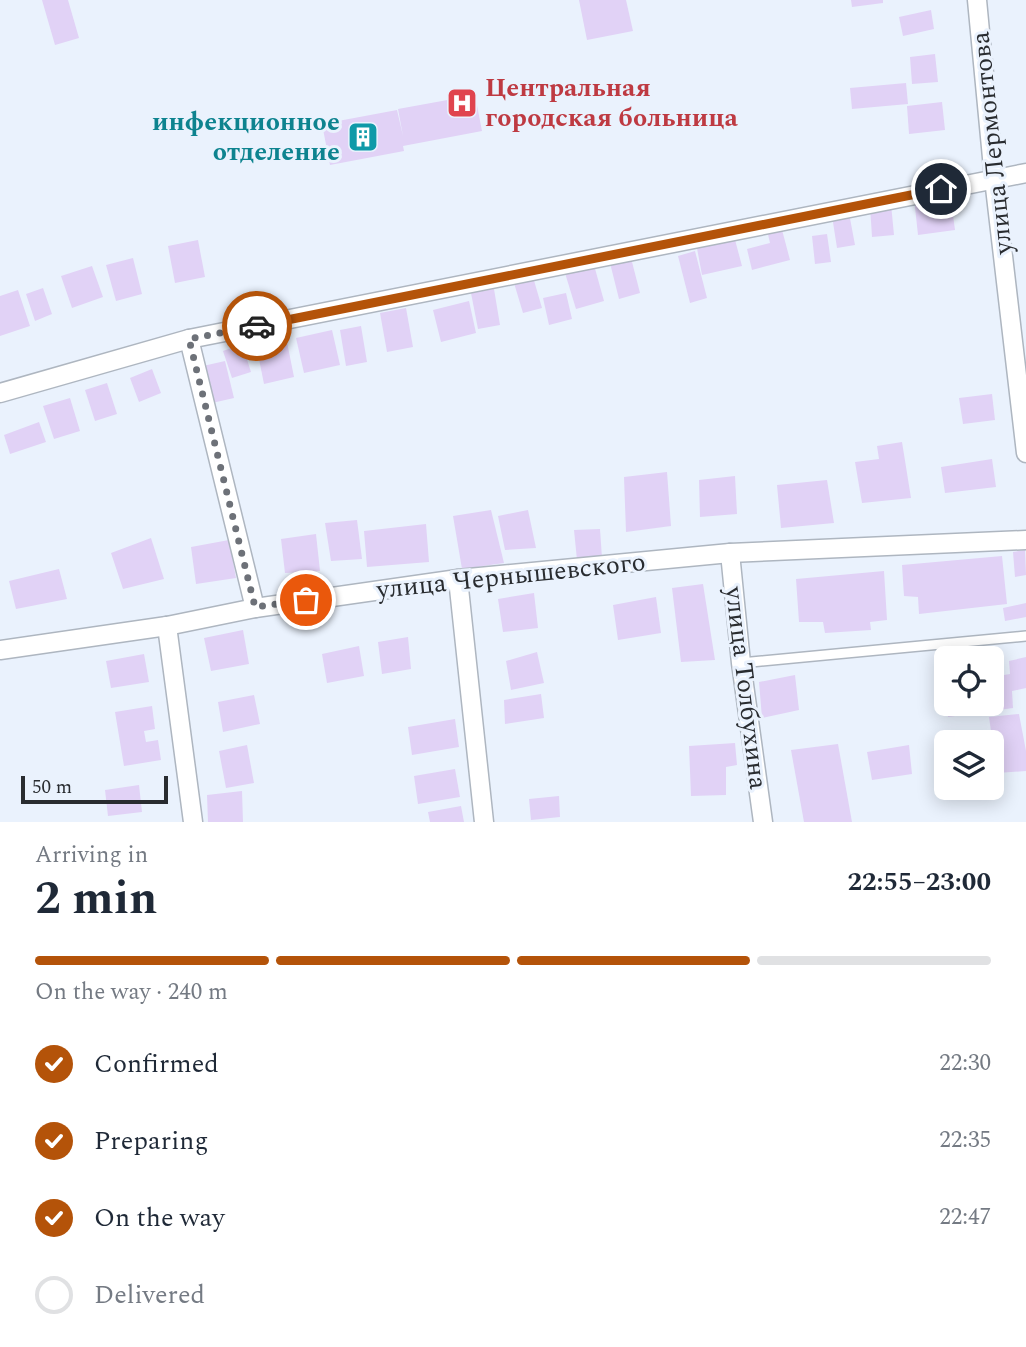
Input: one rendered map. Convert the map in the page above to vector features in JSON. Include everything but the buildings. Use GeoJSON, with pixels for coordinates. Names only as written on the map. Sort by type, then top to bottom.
{"type":"FeatureCollection","features":[{"type":"Feature","properties":{"kind":"street","name":"улица Лермонтова"},"geometry":{"type":"LineString","coordinates":[[977,0],[994,179],[1026,453]]}},
{"type":"Feature","properties":{"kind":"street"},"geometry":{"type":"LineString","coordinates":[[0,393],[189,339],[1026,173]]}},
{"type":"Feature","properties":{"kind":"street"},"geometry":{"type":"LineString","coordinates":[[189,339],[255,607]]}},
{"type":"Feature","properties":{"kind":"street","name":"улица Чернышевского"},"geometry":{"type":"LineString","coordinates":[[0,650],[167,626],[255,607],[458,579],[730,553],[1026,540]]}},
{"type":"Feature","properties":{"kind":"street","name":"улица Толбухина"},"geometry":{"type":"LineString","coordinates":[[730,553],[741,663],[763,822]]}},
{"type":"Feature","properties":{"kind":"street"},"geometry":{"type":"LineString","coordinates":[[458,579],[484,822]]}},
{"type":"Feature","properties":{"kind":"street"},"geometry":{"type":"LineString","coordinates":[[167,626],[193,822]]}},
{"type":"Feature","properties":{"kind":"lane"},"geometry":{"type":"LineString","coordinates":[[741,663],[1026,636]]}},
{"type":"Feature","properties":{"kind":"way so far"},"geometry":{"type":"LineString","coordinates":[[257,326],[189,339],[255,607],[306,600]]}},
{"type":"Feature","properties":{"kind":"place","name":"Центральная городская больница"},"geometry":{"type":"Point","coordinates":[462,103]}},
{"type":"Feature","properties":{"kind":"place","name":"инфекционное отделение"},"geometry":{"type":"Point","coordinates":[363,137]}},
{"type":"Feature","properties":{"kind":"route"},"geometry":{"type":"LineString","coordinates":[[257,326],[941,189]]}}]}
